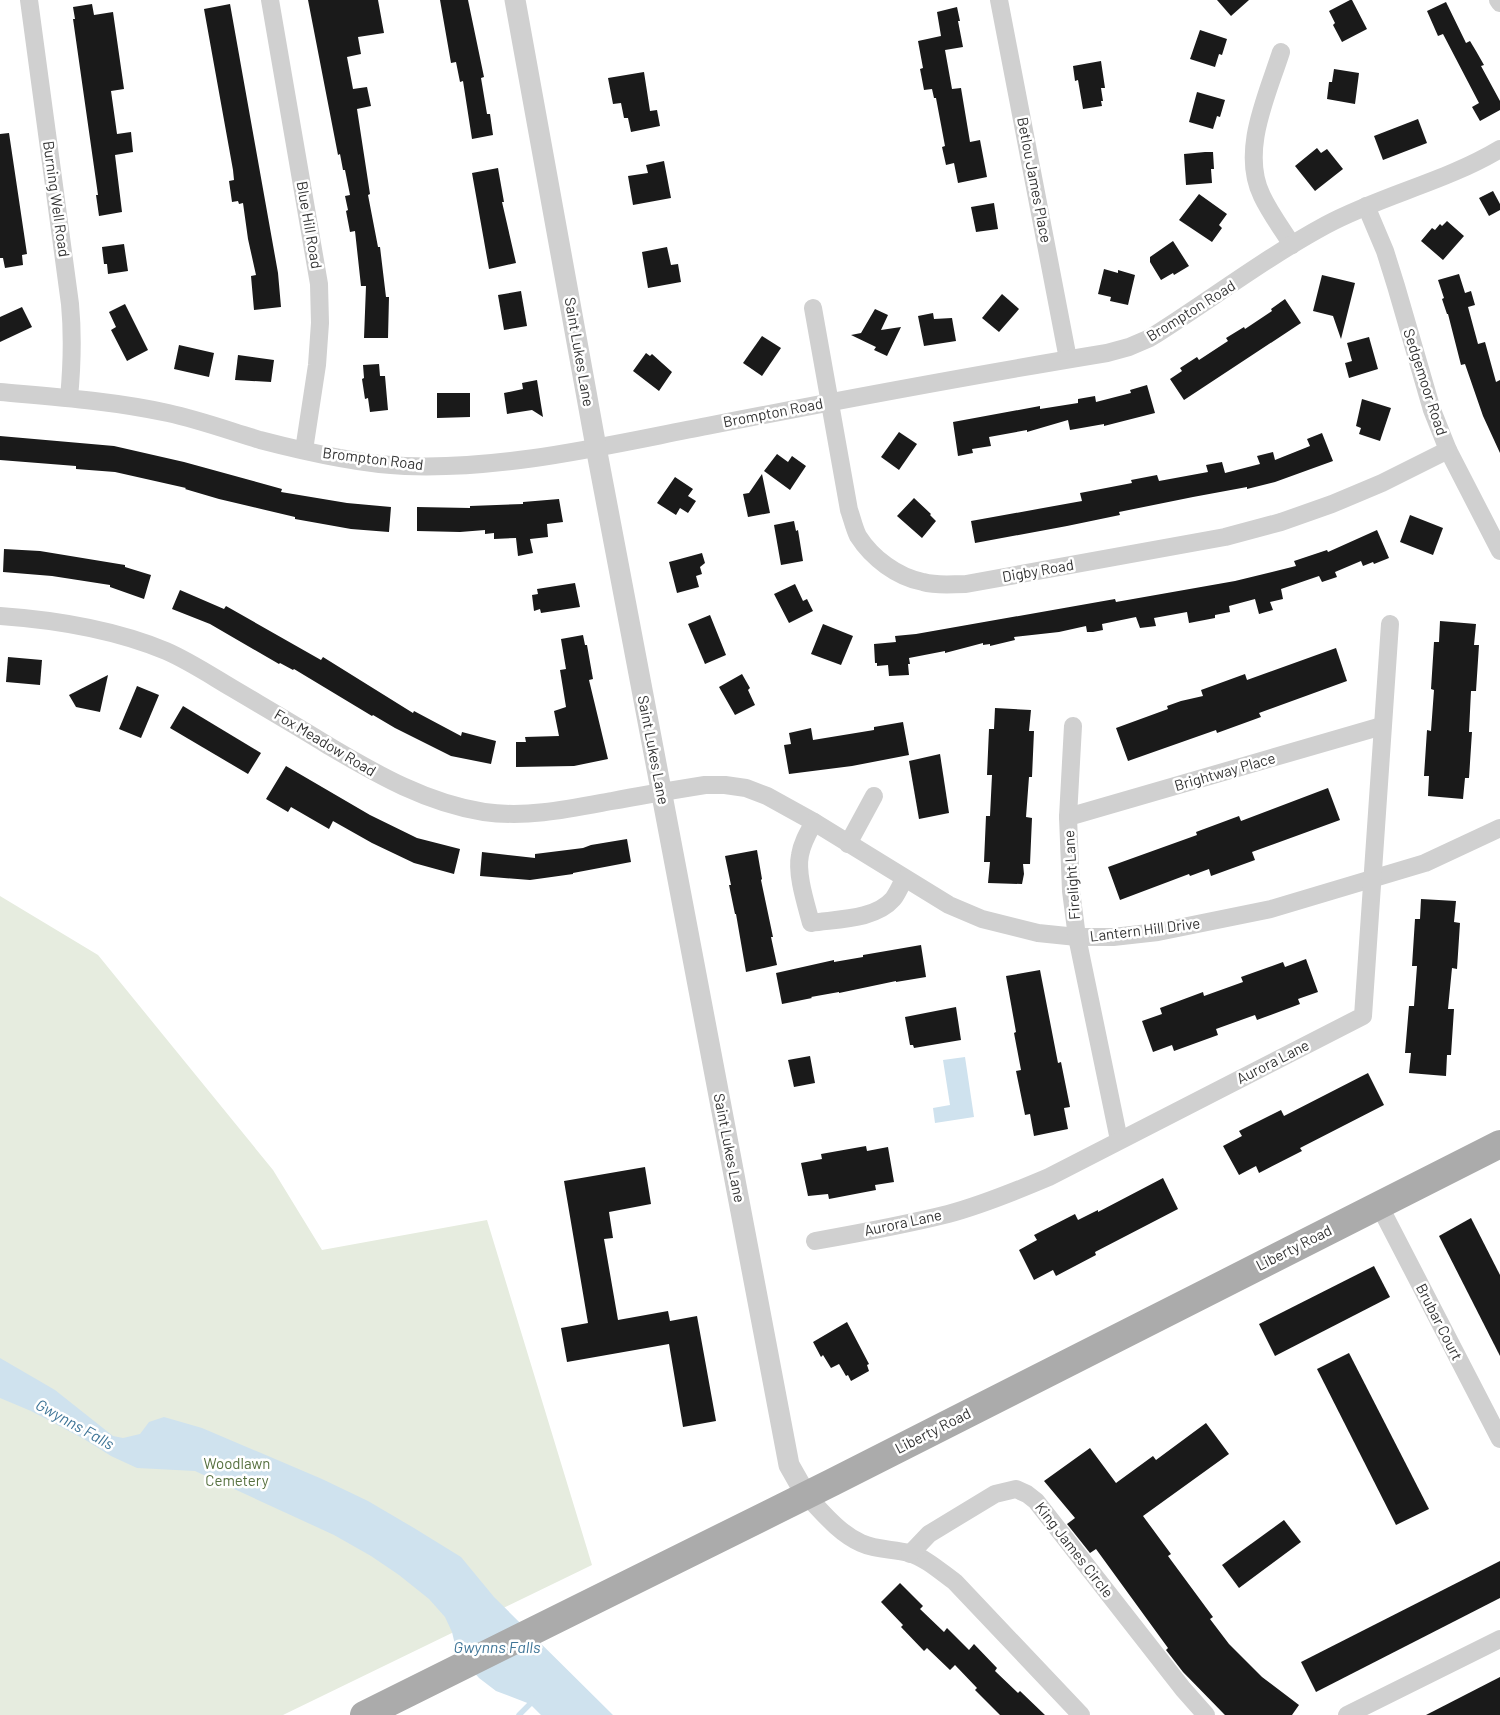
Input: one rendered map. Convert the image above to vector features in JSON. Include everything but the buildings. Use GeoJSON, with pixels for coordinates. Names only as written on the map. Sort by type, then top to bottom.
{"type":"FeatureCollection","features":[{"type":"Feature","properties":{"kind":"main road","name":"Liberty Road"},"geometry":{"type":"LineString","coordinates":[[364,1715],[806,1495],[1500,1144]]}},
{"type":"Feature","properties":{"kind":"street","name":"Burning Well Road"},"geometry":{"type":"LineString","coordinates":[[29,0],[73,331],[69,398]]}},
{"type":"Feature","properties":{"kind":"street","name":"Blue Hill Road"},"geometry":{"type":"LineString","coordinates":[[270,0],[319,284],[320,323],[317,365],[304,450]]}},
{"type":"Feature","properties":{"kind":"street","name":"Saint Lukes Lane"},"geometry":{"type":"LineString","coordinates":[[516,0],[596,447],[789,1465],[806,1495]]}},
{"type":"Feature","properties":{"kind":"street","name":"Betlou James Place"},"geometry":{"type":"LineString","coordinates":[[999,0],[1068,359]]}},
{"type":"Feature","properties":{"kind":"street"},"geometry":{"type":"LineString","coordinates":[[1498,0],[1500,4]]}},
{"type":"Feature","properties":{"kind":"street"},"geometry":{"type":"LineString","coordinates":[[1281,52],[1253,144],[1253,160],[1261,196],[1292,245]]}},
{"type":"Feature","properties":{"kind":"street","name":"Brompton Road"},"geometry":{"type":"LineString","coordinates":[[0,392],[125,405],[170,414],[260,440],[304,450],[355,460],[403,466],[449,466],[502,462],[596,447],[829,402],[1122,349],[1150,338],[1292,245],[1327,225],[1366,206],[1448,176],[1500,149]]}},
{"type":"Feature","properties":{"kind":"street","name":"Sedgemoor Road"},"geometry":{"type":"LineString","coordinates":[[1366,206],[1396,286],[1432,410],[1448,450],[1500,551]]}},
{"type":"Feature","properties":{"kind":"street","name":"Digby Road"},"geometry":{"type":"LineString","coordinates":[[813,308],[849,510],[857,534],[872,553],[893,569],[922,582],[942,585],[966,584],[1225,537],[1282,522],[1332,504],[1382,483],[1448,450]]}},
{"type":"Feature","properties":{"kind":"street","name":"Fox Meadow Road"},"geometry":{"type":"LineString","coordinates":[[0,616],[39,619],[83,626],[129,638],[166,652],[206,672],[381,776],[414,792],[452,806],[518,815],[555,812],[661,792]]}},
{"type":"Feature","properties":{"kind":"street","name":"Aurora Lane"},"geometry":{"type":"LineString","coordinates":[[815,1241],[949,1214],[996,1199],[1049,1178],[1119,1140],[1363,1016],[1390,624]]}},
{"type":"Feature","properties":{"kind":"street","name":"Firelight Lane"},"geometry":{"type":"LineString","coordinates":[[1073,726],[1068,817],[1071,891],[1077,937],[1119,1140]]}},
{"type":"Feature","properties":{"kind":"street","name":"Brightway Place"},"geometry":{"type":"LineString","coordinates":[[1068,817],[1382,726]]}},
{"type":"Feature","properties":{"kind":"street","name":"Lantern Hill Drive"},"geometry":{"type":"LineString","coordinates":[[661,792],[705,785],[746,788],[767,796],[814,822],[949,905],[982,919],[1038,933],[1077,937],[1158,932],[1271,909],[1426,863],[1500,828]]}},
{"type":"Feature","properties":{"kind":"street"},"geometry":{"type":"LineString","coordinates":[[848,844],[874,796]]}},
{"type":"Feature","properties":{"kind":"street"},"geometry":{"type":"LineString","coordinates":[[814,822],[799,857],[800,871],[811,923],[868,915],[882,909],[893,899],[904,879]]}},
{"type":"Feature","properties":{"kind":"street","name":"Brubar Court"},"geometry":{"type":"LineString","coordinates":[[1379,1206],[1500,1439]]}},
{"type":"Feature","properties":{"kind":"street","name":"King James Circle"},"geometry":{"type":"LineString","coordinates":[[910,1554],[929,1534],[995,1494],[1016,1489],[1026,1494],[1036,1501],[1183,1689],[1206,1715]]}},
{"type":"Feature","properties":{"kind":"street"},"geometry":{"type":"LineString","coordinates":[[806,1495],[847,1536],[862,1544],[879,1549],[910,1554],[932,1565],[955,1582],[1081,1715]]}},
{"type":"Feature","properties":{"kind":"street"},"geometry":{"type":"LineString","coordinates":[[1347,1715],[1500,1639]]}},
{"type":"Feature","properties":{"kind":"green space","name":"Woodlawn Cemetery"},"geometry":{"type":"Polygon","coordinates":[[[0,896],[98,955],[273,1170],[322,1250],[487,1220],[592,1565],[283,1715],[0,1715],[0,896]]]}},
{"type":"Feature","properties":{"kind":"water"},"geometry":{"type":"Polygon","coordinates":[[[965,1057],[974,1117],[935,1123],[933,1108],[950,1105],[943,1060],[965,1057]]]}},
{"type":"Feature","properties":{"kind":"water","name":"Gwynns Falls"},"geometry":{"type":"Polygon","coordinates":[[[0,1358],[55,1390],[113,1436],[123,1438],[140,1434],[149,1422],[164,1417],[202,1428],[322,1479],[368,1501],[461,1557],[494,1597],[613,1715],[541,1715],[530,1704],[496,1691],[479,1678],[457,1653],[452,1632],[445,1617],[429,1599],[371,1556],[334,1535],[195,1471],[137,1468],[111,1456],[84,1439],[31,1411],[0,1398],[0,1358]]]}},
{"type":"Feature","properties":{"kind":"waterway"},"geometry":{"type":"LineString","coordinates":[[519,1715],[534,1698]]}}]}
